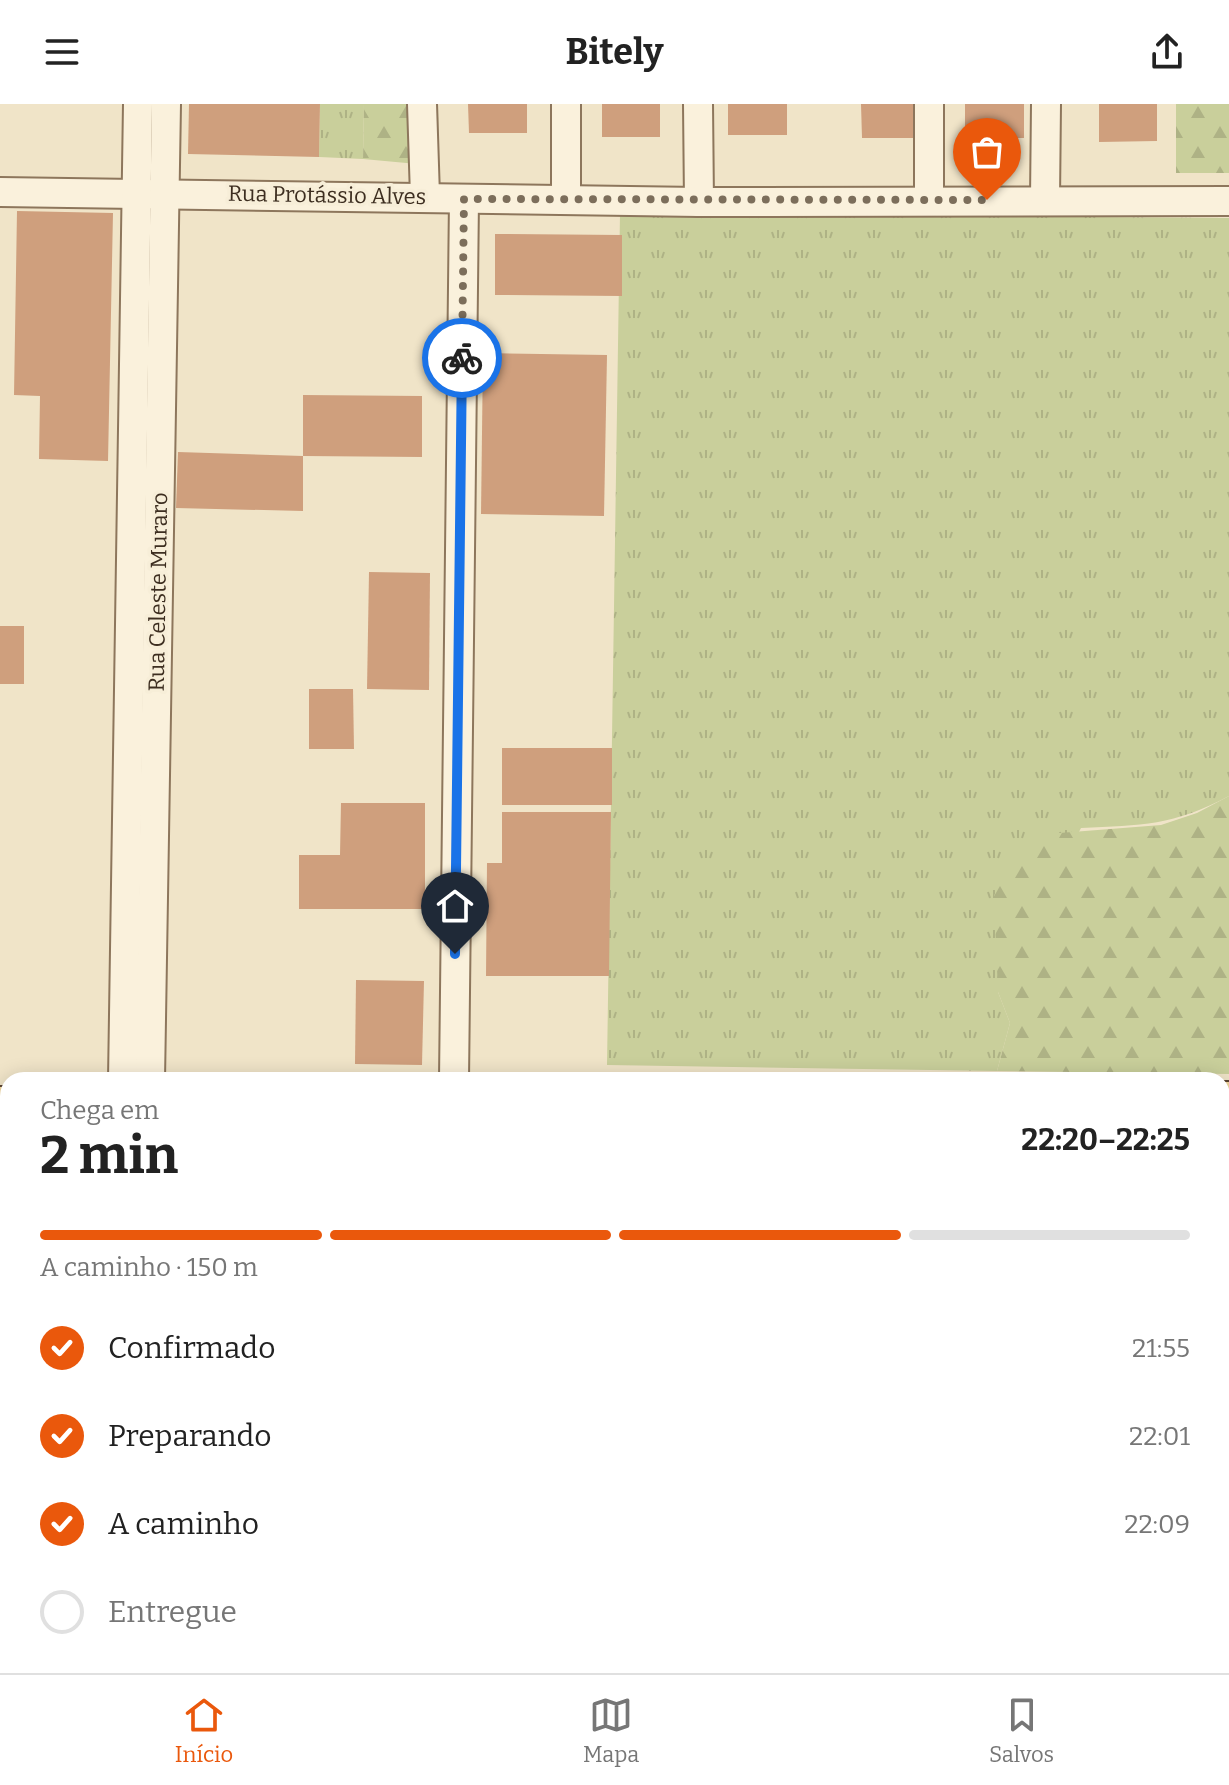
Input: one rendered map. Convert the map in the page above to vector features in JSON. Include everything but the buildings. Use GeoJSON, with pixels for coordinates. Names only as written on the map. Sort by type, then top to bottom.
{"type":"FeatureCollection","features":[{"type":"Feature","properties":{"kind":"street","name":"Rua Celeste Muraro"},"geometry":{"type":"LineString","coordinates":[[138,104],[152,192]]}},
{"type":"Feature","properties":{"kind":"street","name":"Rua Celeste Muraro"},"geometry":{"type":"LineString","coordinates":[[123,1072],[144,629],[152,192],[166,104]]}},
{"type":"Feature","properties":{"kind":"street"},"geometry":{"type":"LineString","coordinates":[[422,104],[425,196]]}},
{"type":"Feature","properties":{"kind":"street"},"geometry":{"type":"LineString","coordinates":[[566,104],[566,199]]}},
{"type":"Feature","properties":{"kind":"street"},"geometry":{"type":"LineString","coordinates":[[698,104],[699,202]]}},
{"type":"Feature","properties":{"kind":"street"},"geometry":{"type":"LineString","coordinates":[[929,104],[929,201]]}},
{"type":"Feature","properties":{"kind":"street"},"geometry":{"type":"LineString","coordinates":[[1045,199],[1046,104]]}},
{"type":"Feature","properties":{"kind":"street","name":"Rua Protássio Alves"},"geometry":{"type":"LineString","coordinates":[[0,192],[699,202],[1229,201]]}},
{"type":"Feature","properties":{"kind":"street"},"geometry":{"type":"LineString","coordinates":[[454,1072],[464,199]]}},
{"type":"Feature","properties":{"kind":"street","name":"Rua Celeste Muraro"},"geometry":{"type":"LineString","coordinates":[[144,629],[150,1072]]}},
{"type":"Feature","properties":{"kind":"green space"},"geometry":{"type":"Polygon","coordinates":[[[320,104],[364,104],[363,159],[319,157],[320,104]]]}},
{"type":"Feature","properties":{"kind":"green space"},"geometry":{"type":"Polygon","coordinates":[[[364,104],[438,104],[439,166],[363,159],[364,104]]]}},
{"type":"Feature","properties":{"kind":"green space"},"geometry":{"type":"Polygon","coordinates":[[[1176,104],[1229,104],[1229,173],[1176,173],[1176,104]]]}},
{"type":"Feature","properties":{"kind":"green space"},"geometry":{"type":"Polygon","coordinates":[[[620,214],[1229,218],[1229,796],[1174,819],[1081,828],[998,992],[1010,1023],[997,1071],[607,1065],[620,214]]]}},
{"type":"Feature","properties":{"kind":"green space"},"geometry":{"type":"Polygon","coordinates":[[[1229,796],[1229,1072],[997,1071],[1010,1023],[998,992],[994,896],[1011,856],[1034,835],[1161,825],[1197,813],[1229,796]]]}},
{"type":"Feature","properties":{"kind":"way so far"},"geometry":{"type":"LineString","coordinates":[[462,358],[464,199],[699,202],[987,200]]}},
{"type":"Feature","properties":{"kind":"route"},"geometry":{"type":"LineString","coordinates":[[455,954],[462,358]]}}]}
